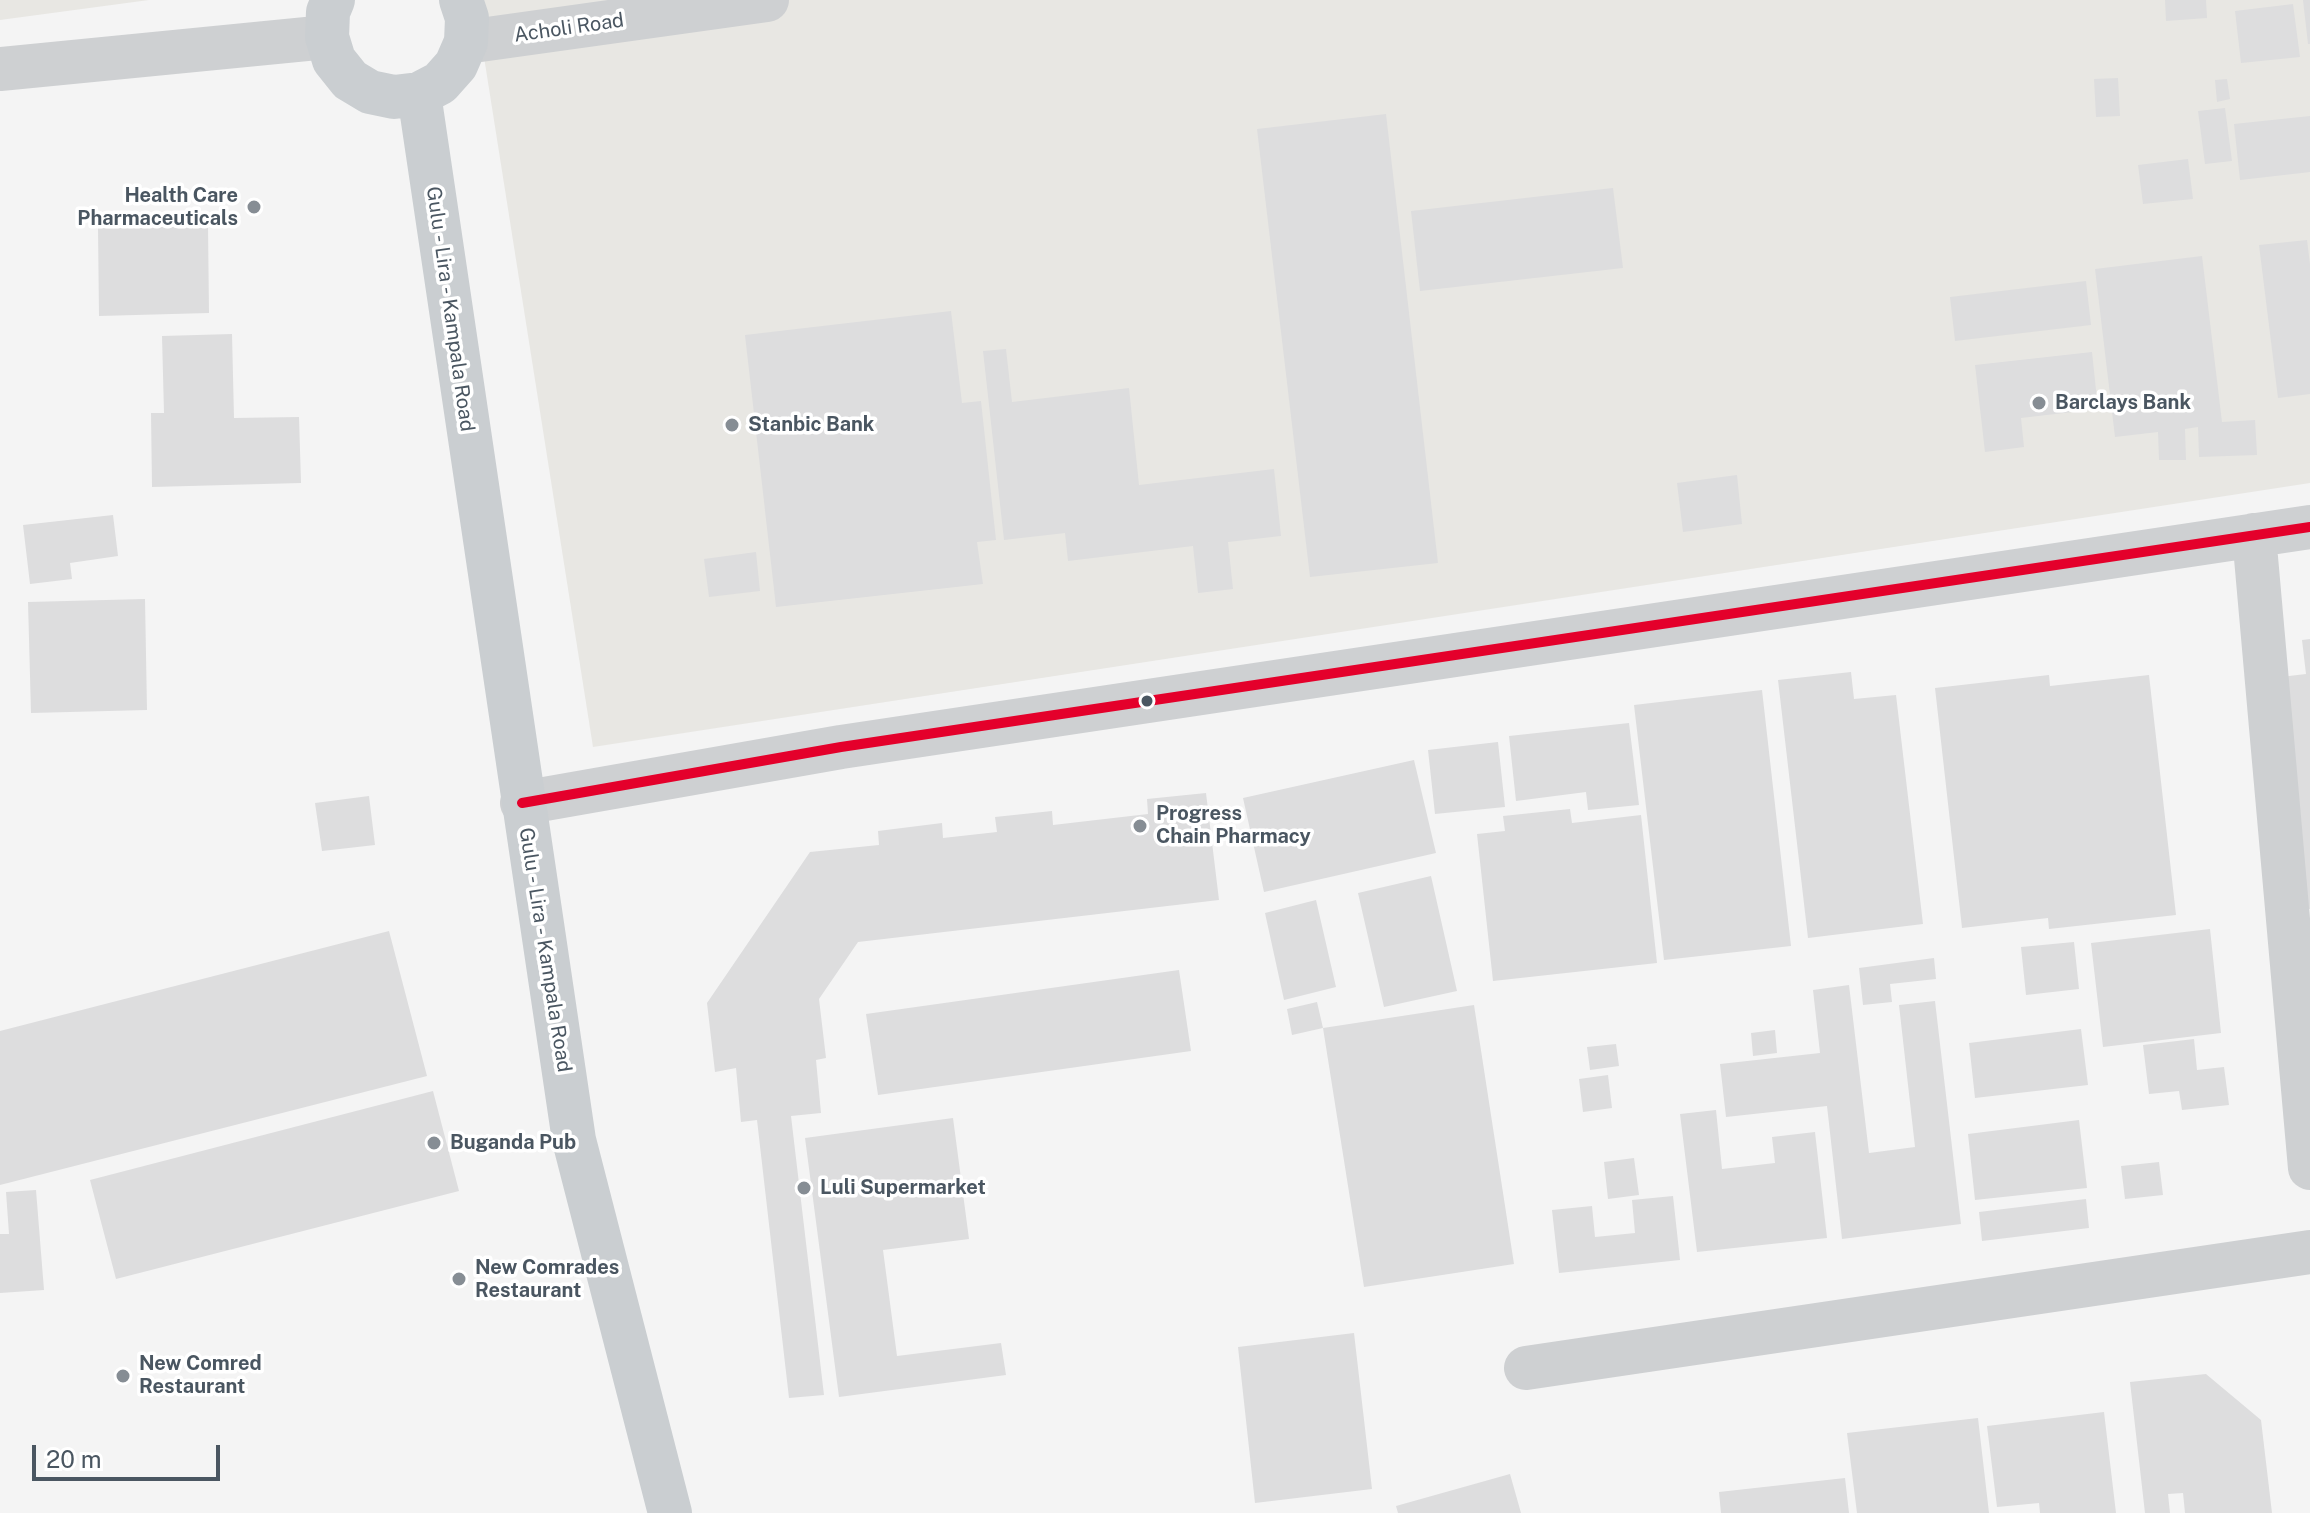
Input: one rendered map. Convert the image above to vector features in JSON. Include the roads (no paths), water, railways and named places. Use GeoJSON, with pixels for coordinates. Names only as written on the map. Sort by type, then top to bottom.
{"type":"FeatureCollection","features":[{"type":"Feature","properties":{"kind":"main road"},"geometry":{"type":"LineString","coordinates":[[330,19],[334,60],[350,80],[370,92],[394,97],[419,94],[440,83],[456,65],[466,42],[467,18],[461,0]]}},
{"type":"Feature","properties":{"kind":"main road","name":"Gulu - Lira - Kampala Road"},"geometry":{"type":"LineString","coordinates":[[419,94],[574,1140],[670,1513]]}},
{"type":"Feature","properties":{"kind":"street","name":"Acholi Road"},"geometry":{"type":"LineString","coordinates":[[466,42],[767,0]]}},
{"type":"Feature","properties":{"kind":"street"},"geometry":{"type":"LineString","coordinates":[[0,69],[330,19]]}},
{"type":"Feature","properties":{"kind":"street"},"geometry":{"type":"LineString","coordinates":[[522,803],[841,747],[2310,527]]}},
{"type":"Feature","properties":{"kind":"street"},"geometry":{"type":"LineString","coordinates":[[2254,535],[2310,1168]]}},
{"type":"Feature","properties":{"kind":"street"},"geometry":{"type":"LineString","coordinates":[[1526,1368],[2310,1252]]}},
{"type":"Feature","properties":{"kind":"place","name":"Health Care Pharmaceuticals"},"geometry":{"type":"Point","coordinates":[254,207]}},
{"type":"Feature","properties":{"kind":"place","name":"Barclays Bank"},"geometry":{"type":"Point","coordinates":[2039,403]}},
{"type":"Feature","properties":{"kind":"place","name":"Stanbic Bank"},"geometry":{"type":"Point","coordinates":[732,425]}},
{"type":"Feature","properties":{"kind":"place","name":"Progress Chain Pharmacy"},"geometry":{"type":"Point","coordinates":[1140,826]}},
{"type":"Feature","properties":{"kind":"place","name":"Buganda Pub"},"geometry":{"type":"Point","coordinates":[434,1143]}},
{"type":"Feature","properties":{"kind":"place","name":"Luli Supermarket"},"geometry":{"type":"Point","coordinates":[804,1188]}},
{"type":"Feature","properties":{"kind":"place","name":"New Comrades Restaurant"},"geometry":{"type":"Point","coordinates":[459,1279]}},
{"type":"Feature","properties":{"kind":"place","name":"New Comred Restaurant"},"geometry":{"type":"Point","coordinates":[123,1376]}}]}
